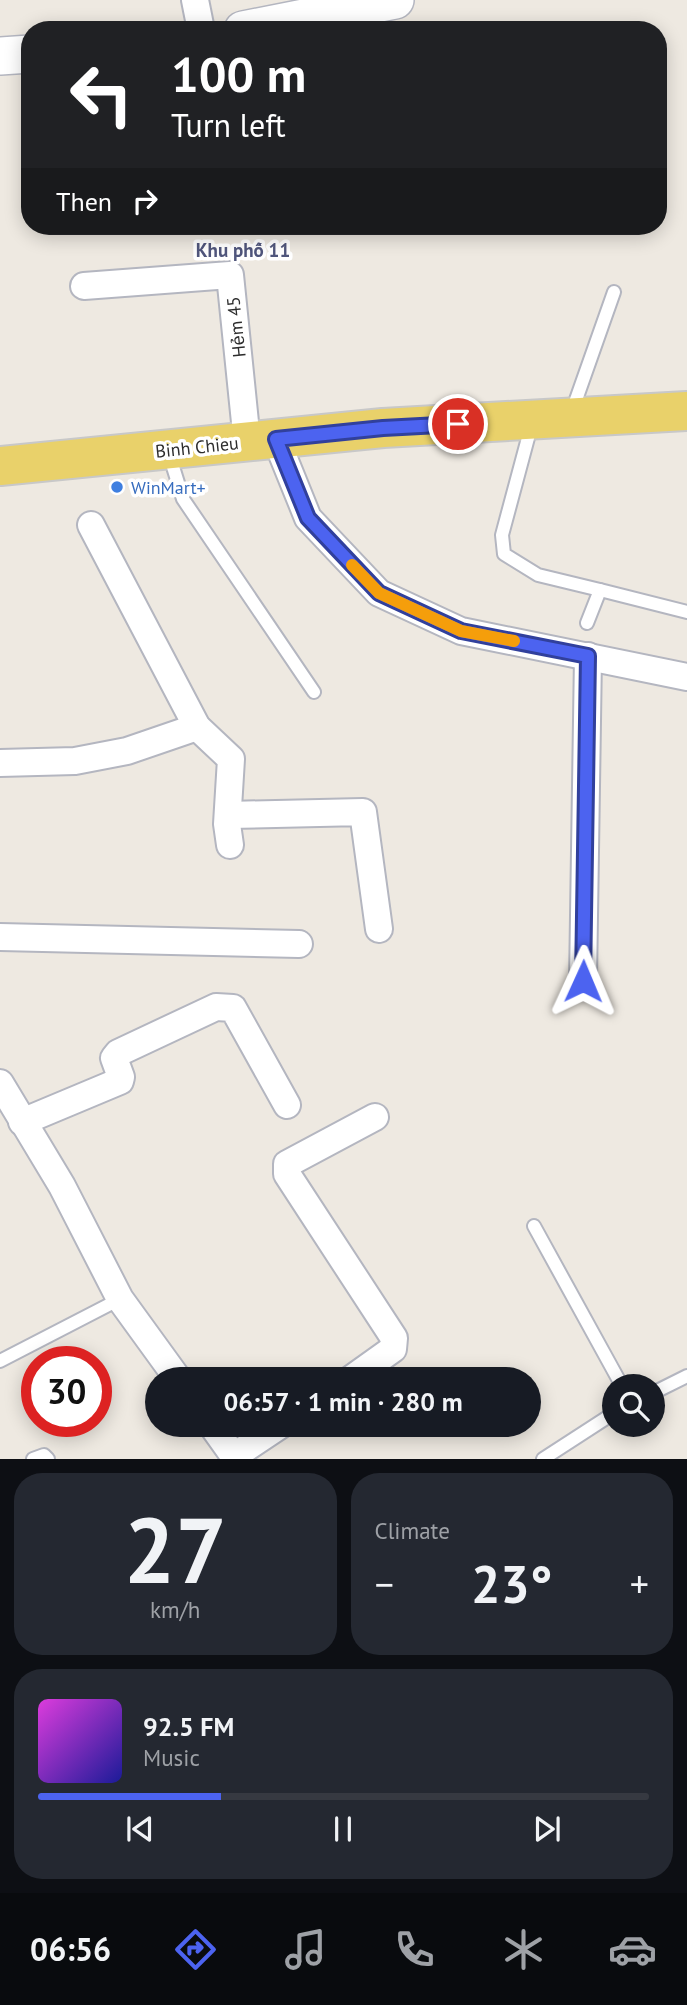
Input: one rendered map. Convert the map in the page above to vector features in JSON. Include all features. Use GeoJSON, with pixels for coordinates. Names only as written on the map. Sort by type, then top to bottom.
{"type":"FeatureCollection","features":[{"type":"Feature","properties":{"kind":"main road"},"geometry":{"type":"LineString","coordinates":[[309,21],[351,15],[396,0]]}},
{"type":"Feature","properties":{"kind":"main road"},"geometry":{"type":"LineString","coordinates":[[0,55],[21,54]]}},
{"type":"Feature","properties":{"kind":"main road","name":"Binh Chieu"},"geometry":{"type":"LineString","coordinates":[[0,466],[383,428],[687,411]]}},
{"type":"Feature","properties":{"kind":"street"},"geometry":{"type":"LineString","coordinates":[[195,0],[199,21]]}},
{"type":"Feature","properties":{"kind":"street","name":"Hẻm 45"},"geometry":{"type":"LineString","coordinates":[[84,286],[230,275],[262,440]]}},
{"type":"Feature","properties":{"kind":"street"},"geometry":{"type":"LineString","coordinates":[[262,440],[308,518],[379,593],[461,631],[687,677]]}},
{"type":"Feature","properties":{"kind":"street"},"geometry":{"type":"LineString","coordinates":[[91,525],[197,727],[231,759],[228,815],[230,845]]}},
{"type":"Feature","properties":{"kind":"street"},"geometry":{"type":"LineString","coordinates":[[583,981],[588,656]]}},
{"type":"Feature","properties":{"kind":"street"},"geometry":{"type":"LineString","coordinates":[[0,764],[75,761],[114,754],[197,727]]}},
{"type":"Feature","properties":{"kind":"street"},"geometry":{"type":"LineString","coordinates":[[228,815],[363,812],[379,929]]}},
{"type":"Feature","properties":{"kind":"street"},"geometry":{"type":"LineString","coordinates":[[0,937],[299,944]]}},
{"type":"Feature","properties":{"kind":"street"},"geometry":{"type":"LineString","coordinates":[[22,1122],[120,1081],[114,1058],[118,1053],[216,1007],[233,1008],[286,1105]]}},
{"type":"Feature","properties":{"kind":"street"},"geometry":{"type":"LineString","coordinates":[[0,1083],[62,1186],[120,1299],[169,1367]]}},
{"type":"Feature","properties":{"kind":"street"},"geometry":{"type":"LineString","coordinates":[[368,1367],[393,1349],[394,1338],[285,1167],[375,1117]]}},
{"type":"Feature","properties":{"kind":"street"},"geometry":{"type":"LineString","coordinates":[[220,1437],[235,1458],[264,1437]]}},
{"type":"Feature","properties":{"kind":"lane"},"geometry":{"type":"LineString","coordinates":[[614,292],[552,418],[502,535],[504,554],[538,575],[687,612]]}},
{"type":"Feature","properties":{"kind":"lane"},"geometry":{"type":"LineString","coordinates":[[168,450],[183,499],[314,692]]}},
{"type":"Feature","properties":{"kind":"lane"},"geometry":{"type":"LineString","coordinates":[[587,623],[600,590]]}},
{"type":"Feature","properties":{"kind":"lane"},"geometry":{"type":"LineString","coordinates":[[534,1227],[615,1374]]}},
{"type":"Feature","properties":{"kind":"lane"},"geometry":{"type":"LineString","coordinates":[[0,1361],[120,1299]]}},
{"type":"Feature","properties":{"kind":"lane"},"geometry":{"type":"LineString","coordinates":[[665,1387],[687,1376]]}},
{"type":"Feature","properties":{"kind":"lane"},"geometry":{"type":"LineString","coordinates":[[543,1459],[602,1421]]}},
{"type":"Feature","properties":{"kind":"lane"},"geometry":{"type":"LineString","coordinates":[[33,1459],[44,1455],[48,1459]]}},
{"type":"Feature","properties":{"kind":"slow traffic"},"geometry":{"type":"LineString","coordinates":[[352,565],[379,593],[461,631],[514,641]]}},
{"type":"Feature","properties":{"kind":"place","name":"WinMart+"},"geometry":{"type":"Point","coordinates":[117,487]}},
{"type":"Feature","properties":{"kind":"district","name":"Khu phố 11"},"geometry":{"type":"Point","coordinates":[243,250]}},
{"type":"Feature","properties":{"kind":"route"},"geometry":{"type":"LineString","coordinates":[[458,424],[383,428],[276,439],[308,518],[379,593],[461,631],[588,656],[583,981]]}}]}
